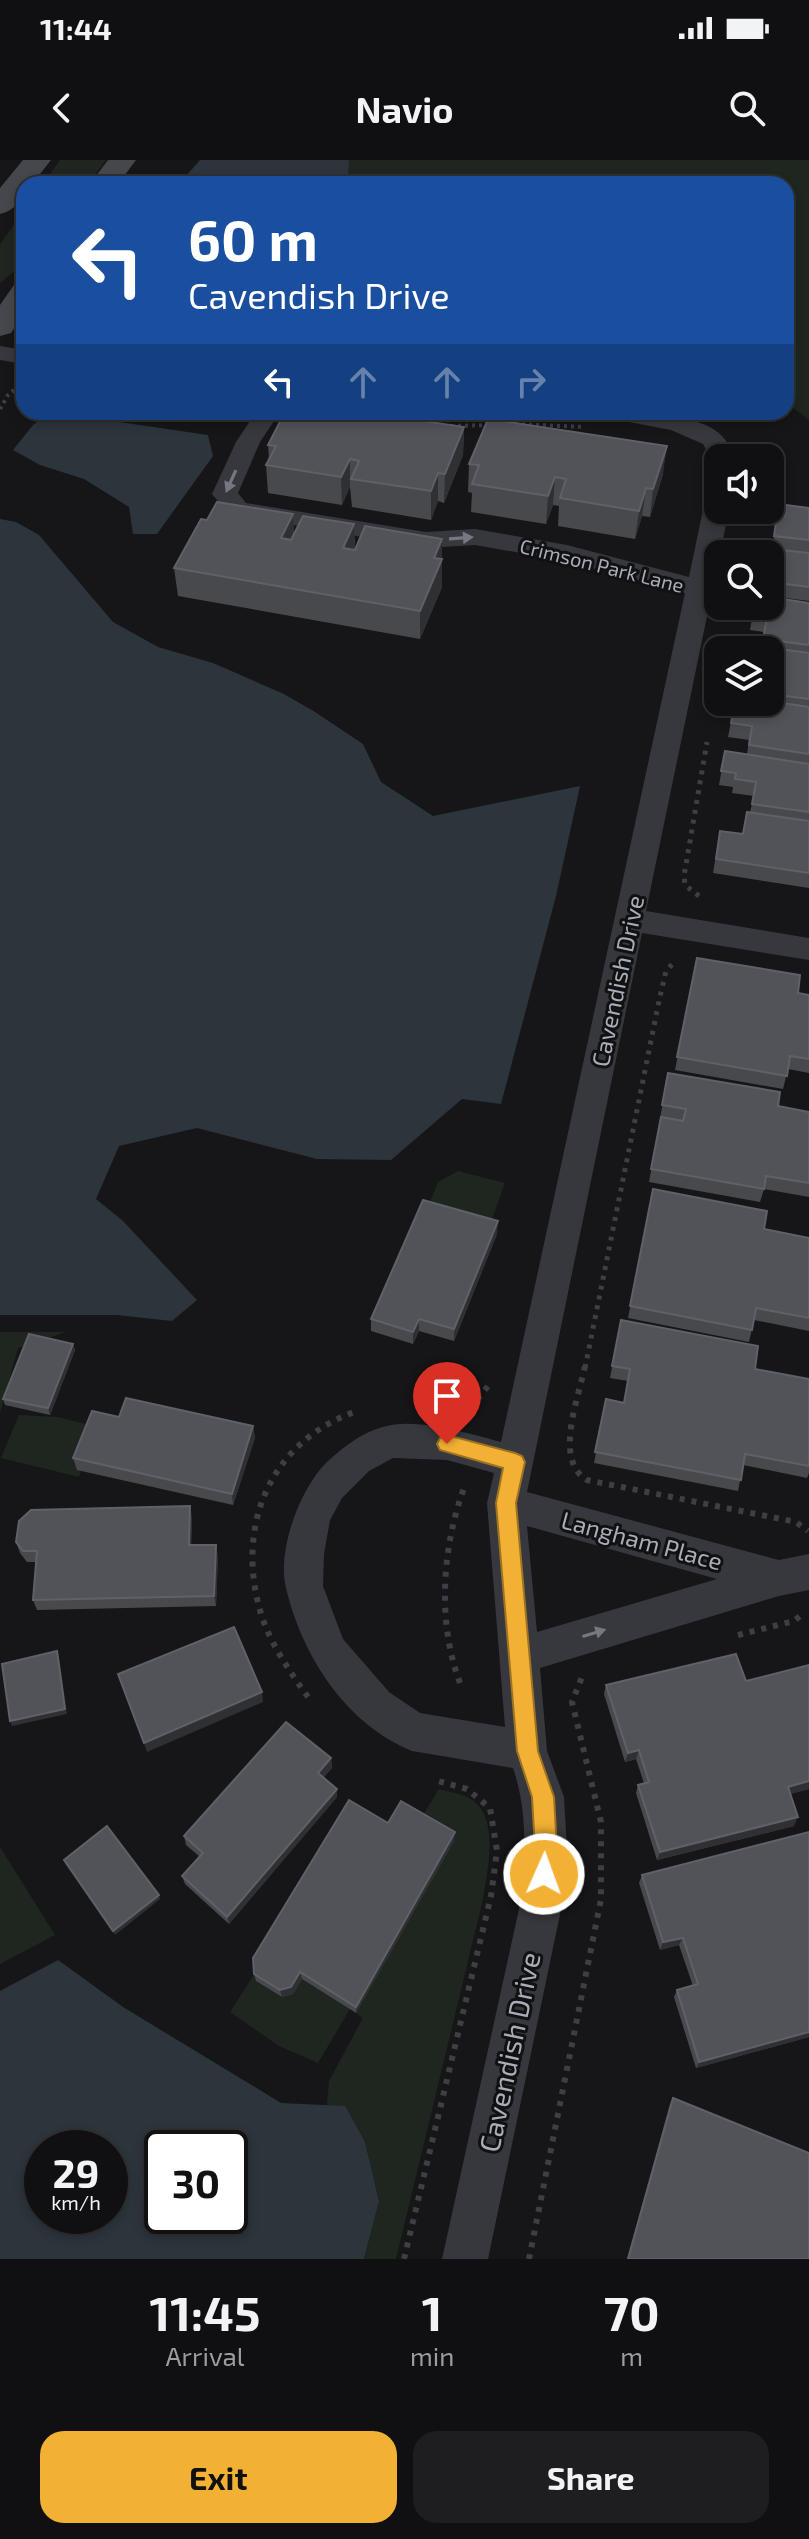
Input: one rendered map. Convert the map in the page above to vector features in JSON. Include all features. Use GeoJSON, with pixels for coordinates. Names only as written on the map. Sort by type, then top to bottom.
{"type":"FeatureCollection","features":[{"type":"Feature","properties":{"kind":"main road"},"geometry":{"type":"LineString","coordinates":[[24,176],[37,160]]}},
{"type":"Feature","properties":{"kind":"main road"},"geometry":{"type":"LineString","coordinates":[[0,206],[16,186]]}},
{"type":"Feature","properties":{"kind":"main road"},"geometry":{"type":"LineString","coordinates":[[0,327],[16,303]]}},
{"type":"Feature","properties":{"kind":"street","name":"Crimson Park Lane"},"geometry":{"type":"LineString","coordinates":[[263,420],[248,442],[225,494],[238,509],[426,540],[475,537],[567,553],[697,588]]}},
{"type":"Feature","properties":{"kind":"street"},"geometry":{"type":"LineString","coordinates":[[655,420],[677,424],[712,439],[715,444]]}},
{"type":"Feature","properties":{"kind":"street","name":"Cavendish Drive"},"geometry":{"type":"LineString","coordinates":[[465,2259],[542,1900],[546,1849],[543,1797],[527,1751],[506,1503],[712,524]]}},
{"type":"Feature","properties":{"kind":"street"},"geometry":{"type":"LineString","coordinates":[[630,920],[809,949]]}},
{"type":"Feature","properties":{"kind":"street"},"geometry":{"type":"LineString","coordinates":[[515,1462],[447,1444],[389,1441],[356,1459],[329,1486],[312,1517],[305,1554],[304,1586],[328,1651],[375,1706],[412,1731],[527,1751]]}},
{"type":"Feature","properties":{"kind":"street","name":"Langham Place"},"geometry":{"type":"LineString","coordinates":[[506,1503],[794,1575]]}},
{"type":"Feature","properties":{"kind":"street","name":"Langham Place"},"geometry":{"type":"LineString","coordinates":[[519,1656],[794,1575]]}},
{"type":"Feature","properties":{"kind":"path"},"geometry":{"type":"LineString","coordinates":[[0,409],[8,395],[16,390]]}},
{"type":"Feature","properties":{"kind":"path"},"geometry":{"type":"LineString","coordinates":[[512,424],[590,428]]}},
{"type":"Feature","properties":{"kind":"path"},"geometry":{"type":"LineString","coordinates":[[447,426],[499,425]]}},
{"type":"Feature","properties":{"kind":"path"},"geometry":{"type":"LineString","coordinates":[[709,730],[684,876],[692,891],[710,900]]}},
{"type":"Feature","properties":{"kind":"path"},"geometry":{"type":"LineString","coordinates":[[672,889],[685,882]]}},
{"type":"Feature","properties":{"kind":"path"},"geometry":{"type":"LineString","coordinates":[[681,957],[666,971],[659,1001],[571,1435],[570,1464],[576,1475],[587,1480],[796,1522],[809,1532]]}},
{"type":"Feature","properties":{"kind":"path"},"geometry":{"type":"LineString","coordinates":[[477,1400],[486,1412]]}},
{"type":"Feature","properties":{"kind":"path"},"geometry":{"type":"LineString","coordinates":[[460,1683],[450,1656],[447,1606],[452,1542],[459,1498],[466,1484]]}},
{"type":"Feature","properties":{"kind":"path"},"geometry":{"type":"LineString","coordinates":[[725,1638],[794,1621],[809,1608]]}},
{"type":"Feature","properties":{"kind":"path"},"geometry":{"type":"LineString","coordinates":[[529,2259],[601,1899],[601,1822],[572,1702],[584,1675]]}},
{"type":"Feature","properties":{"kind":"shaded area"},"geometry":{"type":"Polygon","coordinates":[[[60,160],[106,160],[94,176],[49,176],[60,160]]]}},
{"type":"Feature","properties":{"kind":"shaded area"},"geometry":{"type":"Polygon","coordinates":[[[200,160],[349,160],[348,176],[186,176],[200,160]]]}},
{"type":"Feature","properties":{"kind":"shaded area"},"geometry":{"type":"Polygon","coordinates":[[[349,160],[809,160],[809,420],[794,408],[794,176],[348,176],[349,160]]]}},
{"type":"Feature","properties":{"kind":"shaded area"},"geometry":{"type":"Polygon","coordinates":[[[16,222],[16,270],[0,283],[0,244],[16,222]]]}},
{"type":"Feature","properties":{"kind":"shaded area"},"geometry":{"type":"Polygon","coordinates":[[[40,420],[106,420],[208,435],[213,456],[157,534],[133,534],[129,507],[84,479],[40,465],[13,450],[40,420]]]}},
{"type":"Feature","properties":{"kind":"shaded area"},"geometry":{"type":"Polygon","coordinates":[[[0,519],[16,522],[39,535],[113,622],[158,647],[213,663],[284,694],[315,712],[363,744],[381,782],[433,816],[580,786],[556,896],[501,1104],[462,1099],[391,1160],[317,1159],[197,1128],[119,1146],[96,1199],[123,1221],[197,1300],[172,1321],[117,1315],[0,1315],[0,519]]]}},
{"type":"Feature","properties":{"kind":"shaded area"},"geometry":{"type":"Polygon","coordinates":[[[458,1171],[505,1183],[488,1230],[425,1214],[438,1182],[458,1171]]]}},
{"type":"Feature","properties":{"kind":"shaded area"},"geometry":{"type":"Polygon","coordinates":[[[0,1332],[66,1332],[18,1348],[0,1413],[0,1332]]]}},
{"type":"Feature","properties":{"kind":"shaded area"},"geometry":{"type":"Polygon","coordinates":[[[19,1415],[58,1417],[94,1426],[79,1477],[1,1458],[19,1415]]]}},
{"type":"Feature","properties":{"kind":"shaded area"},"geometry":{"type":"Polygon","coordinates":[[[439,1789],[469,1798],[479,1806],[485,1817],[490,1844],[483,1899],[396,2259],[364,2259],[379,2201],[365,2142],[327,2105],[329,2081],[363,2018],[356,2013],[454,1841],[420,1820],[439,1789]]]}},
{"type":"Feature","properties":{"kind":"shaded area"},"geometry":{"type":"Polygon","coordinates":[[[0,1847],[55,1935],[0,1964],[0,1847]]]}},
{"type":"Feature","properties":{"kind":"shaded area"},"geometry":{"type":"Polygon","coordinates":[[[58,1960],[123,2007],[281,2103],[345,2106],[365,2142],[379,2201],[364,2259],[0,2259],[0,1991],[58,1960]]]}},
{"type":"Feature","properties":{"kind":"shaded area"},"geometry":{"type":"Polygon","coordinates":[[[255,1973],[256,1981],[282,1997],[302,1979],[350,2009],[318,2063],[279,2046],[230,2012],[255,1973]]]}},
{"type":"Feature","properties":{"kind":"building"},"geometry":{"type":"Polygon","coordinates":[[[281,420],[416,420],[464,427],[445,474],[438,473],[431,491],[351,479],[359,461],[350,459],[341,477],[266,465],[276,446],[268,445],[281,420]]]}},
{"type":"Feature","properties":{"kind":"building"},"geometry":{"type":"Polygon","coordinates":[[[488,420],[667,446],[653,489],[646,488],[639,511],[560,498],[566,479],[555,477],[548,496],[472,484],[479,465],[469,464],[488,420]]]}},
{"type":"Feature","properties":{"kind":"building"},"geometry":{"type":"Polygon","coordinates":[[[217,502],[293,514],[281,538],[291,540],[303,516],[354,524],[343,548],[355,550],[365,526],[442,539],[434,558],[442,559],[420,611],[174,568],[201,519],[207,520],[217,502]]]}},
{"type":"Feature","properties":{"kind":"building"},"geometry":{"type":"Polygon","coordinates":[[[786,505],[809,508],[809,540],[774,536],[776,524],[784,524],[786,505]]]}},
{"type":"Feature","properties":{"kind":"building"},"geometry":{"type":"Polygon","coordinates":[[[784,550],[809,553],[809,587],[784,584],[784,550]]]}},
{"type":"Feature","properties":{"kind":"building"},"geometry":{"type":"Polygon","coordinates":[[[784,599],[809,603],[809,645],[784,642],[784,636],[764,636],[767,620],[784,620],[784,599]]]}},
{"type":"Feature","properties":{"kind":"building"},"geometry":{"type":"Polygon","coordinates":[[[784,650],[809,653],[809,699],[784,696],[784,650]]]}},
{"type":"Feature","properties":{"kind":"building"},"geometry":{"type":"Polygon","coordinates":[[[784,703],[809,707],[809,754],[749,745],[752,726],[731,723],[732,716],[784,716],[784,703]]]}},
{"type":"Feature","properties":{"kind":"building"},"geometry":{"type":"Polygon","coordinates":[[[725,751],[809,764],[809,812],[752,804],[756,782],[735,779],[736,773],[721,771],[725,751]]]}},
{"type":"Feature","properties":{"kind":"building"},"geometry":{"type":"Polygon","coordinates":[[[747,812],[809,821],[809,873],[716,859],[720,831],[743,834],[747,812]]]}},
{"type":"Feature","properties":{"kind":"building"},"geometry":{"type":"Polygon","coordinates":[[[697,958],[800,975],[798,993],[809,995],[809,1059],[790,1056],[787,1076],[677,1057],[697,958]]]}},
{"type":"Feature","properties":{"kind":"building"},"geometry":{"type":"Polygon","coordinates":[[[668,1073],[780,1092],[778,1106],[809,1112],[809,1183],[766,1176],[764,1189],[651,1169],[661,1117],[683,1121],[686,1109],[662,1105],[668,1073]]]}},
{"type":"Feature","properties":{"kind":"building"},"geometry":{"type":"Polygon","coordinates":[[[653,1189],[767,1211],[764,1229],[809,1238],[809,1318],[756,1308],[752,1330],[630,1306],[653,1189]]]}},
{"type":"Feature","properties":{"kind":"building"},"geometry":{"type":"Polygon","coordinates":[[[423,1200],[498,1221],[454,1329],[419,1319],[413,1332],[371,1319],[423,1200]]]}},
{"type":"Feature","properties":{"kind":"building"},"geometry":{"type":"Polygon","coordinates":[[[621,1320],[758,1346],[755,1369],[809,1379],[809,1466],[745,1454],[741,1480],[595,1452],[606,1399],[624,1403],[630,1369],[612,1366],[621,1320]]]}},
{"type":"Feature","properties":{"kind":"building"},"geometry":{"type":"Polygon","coordinates":[[[29,1334],[73,1344],[48,1408],[3,1399],[29,1334]]]}},
{"type":"Feature","properties":{"kind":"building"},"geometry":{"type":"Polygon","coordinates":[[[126,1398],[253,1426],[232,1494],[73,1458],[92,1411],[119,1417],[126,1398]]]}},
{"type":"Feature","properties":{"kind":"building"},"geometry":{"type":"Polygon","coordinates":[[[190,1506],[189,1545],[216,1545],[214,1596],[33,1600],[37,1551],[23,1551],[16,1542],[19,1521],[31,1510],[190,1506]]]}},
{"type":"Feature","properties":{"kind":"building"},"geometry":{"type":"Polygon","coordinates":[[[234,1627],[262,1692],[144,1743],[118,1674],[234,1627]]]}},
{"type":"Feature","properties":{"kind":"building"},"geometry":{"type":"Polygon","coordinates":[[[57,1651],[65,1709],[10,1721],[2,1664],[57,1651]]]}},
{"type":"Feature","properties":{"kind":"building"},"geometry":{"type":"Polygon","coordinates":[[[736,1654],[746,1681],[809,1665],[809,1781],[788,1787],[798,1817],[660,1852],[638,1785],[649,1782],[639,1750],[628,1753],[606,1685],[736,1654]]]}},
{"type":"Feature","properties":{"kind":"building"},"geometry":{"type":"Polygon","coordinates":[[[286,1722],[331,1758],[318,1773],[337,1789],[227,1917],[182,1876],[203,1853],[184,1836],[286,1722]]]}},
{"type":"Feature","properties":{"kind":"building"},"geometry":{"type":"Polygon","coordinates":[[[349,1800],[388,1823],[401,1801],[455,1832],[356,2007],[300,1972],[291,1987],[280,1990],[254,1974],[253,1958],[349,1800]]]}},
{"type":"Feature","properties":{"kind":"building"},"geometry":{"type":"Polygon","coordinates":[[[107,1826],[159,1895],[113,1931],[64,1860],[107,1826]]]}},
{"type":"Feature","properties":{"kind":"building"},"geometry":{"type":"Polygon","coordinates":[[[809,1832],[809,2032],[699,2062],[677,1990],[698,1984],[683,1938],[663,1942],[642,1875],[809,1832]]]}},
{"type":"Feature","properties":{"kind":"building"},"geometry":{"type":"Polygon","coordinates":[[[673,2098],[809,2153],[809,2259],[628,2259],[673,2098]]]}},
{"type":"Feature","properties":{"kind":"route"},"geometry":{"type":"LineString","coordinates":[[447,1444],[515,1462],[506,1503],[527,1751],[543,1797],[544,1874]]}}]}
